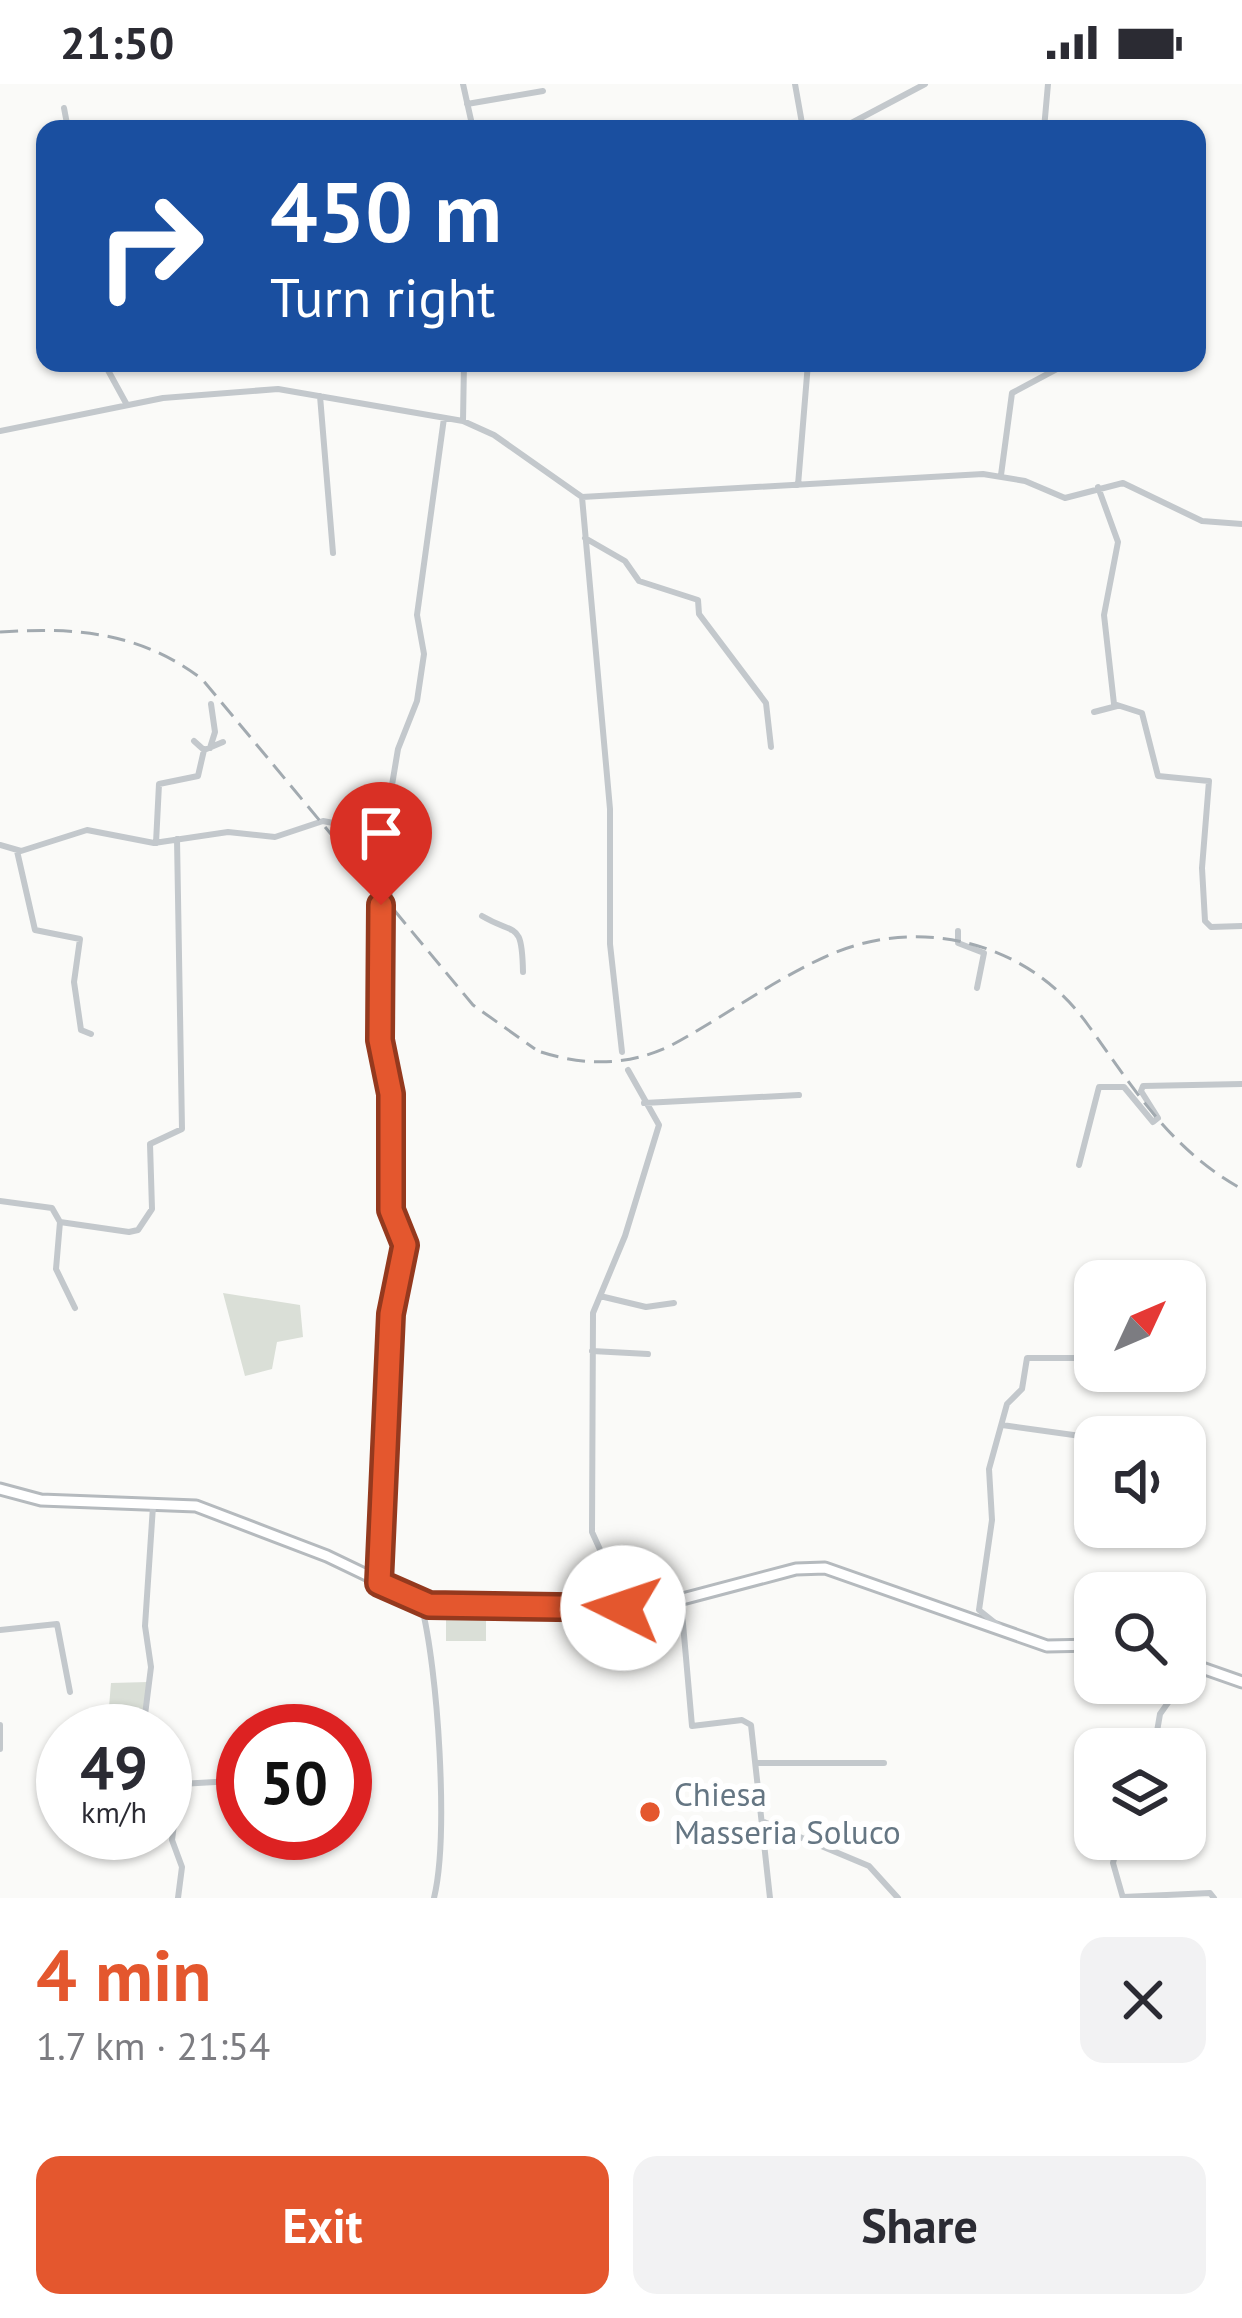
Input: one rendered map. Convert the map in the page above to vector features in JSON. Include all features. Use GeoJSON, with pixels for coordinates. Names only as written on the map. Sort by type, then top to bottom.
{"type":"FeatureCollection","features":[{"type":"Feature","properties":{"kind":"main road"},"geometry":{"type":"LineString","coordinates":[[0,1489],[41,1500],[196,1506],[327,1556],[421,1604],[612,1608],[682,1601],[796,1569],[825,1568],[1047,1646],[1074,1645]]}},
{"type":"Feature","properties":{"kind":"main road"},"geometry":{"type":"LineString","coordinates":[[1206,1672],[1242,1682]]}},
{"type":"Feature","properties":{"kind":"street"},"geometry":{"type":"LineString","coordinates":[[463,84],[470,120]]}},
{"type":"Feature","properties":{"kind":"street"},"geometry":{"type":"LineString","coordinates":[[795,84],[801,120]]}},
{"type":"Feature","properties":{"kind":"street"},"geometry":{"type":"LineString","coordinates":[[857,120],[926,84]]}},
{"type":"Feature","properties":{"kind":"street"},"geometry":{"type":"LineString","coordinates":[[1045,120],[1048,84]]}},
{"type":"Feature","properties":{"kind":"street"},"geometry":{"type":"LineString","coordinates":[[467,104],[544,92]]}},
{"type":"Feature","properties":{"kind":"street"},"geometry":{"type":"LineString","coordinates":[[64,108],[66,120]]}},
{"type":"Feature","properties":{"kind":"street"},"geometry":{"type":"LineString","coordinates":[[109,372],[127,405]]}},
{"type":"Feature","properties":{"kind":"street"},"geometry":{"type":"LineString","coordinates":[[463,421],[464,372]]}},
{"type":"Feature","properties":{"kind":"street"},"geometry":{"type":"LineString","coordinates":[[798,485],[807,372]]}},
{"type":"Feature","properties":{"kind":"street"},"geometry":{"type":"LineString","coordinates":[[1001,475],[1012,393],[1051,372]]}},
{"type":"Feature","properties":{"kind":"street"},"geometry":{"type":"LineString","coordinates":[[0,430],[127,405],[278,389],[463,421],[494,434],[583,497],[1001,475],[1065,498],[1123,483],[1202,521],[1242,524]]}},
{"type":"Feature","properties":{"kind":"street"},"geometry":{"type":"LineString","coordinates":[[320,396],[333,553]]}},
{"type":"Feature","properties":{"kind":"street"},"geometry":{"type":"LineString","coordinates":[[379,1583],[391,1314],[405,1245],[391,1210],[391,1094],[380,1040],[387,899],[384,832],[398,748],[422,674],[425,637],[417,615],[444,418]]}},
{"type":"Feature","properties":{"kind":"street"},"geometry":{"type":"LineString","coordinates":[[1098,487],[1118,542],[1104,615],[1117,706]]}},
{"type":"Feature","properties":{"kind":"street"},"geometry":{"type":"LineString","coordinates":[[583,497],[610,809],[610,944],[622,1052]]}},
{"type":"Feature","properties":{"kind":"street"},"geometry":{"type":"LineString","coordinates":[[585,538],[625,561],[639,581],[698,599],[699,614],[766,703],[771,747]]}},
{"type":"Feature","properties":{"kind":"street"},"geometry":{"type":"LineString","coordinates":[[156,843],[159,784],[198,776],[215,732],[211,704]]}},
{"type":"Feature","properties":{"kind":"street"},"geometry":{"type":"LineString","coordinates":[[1094,712],[1117,706],[1142,713],[1158,776],[1205,778],[1211,785],[1202,868],[1205,921],[1211,927],[1242,926]]}},
{"type":"Feature","properties":{"kind":"street"},"geometry":{"type":"LineString","coordinates":[[194,741],[207,749]]}},
{"type":"Feature","properties":{"kind":"street"},"geometry":{"type":"LineString","coordinates":[[207,749],[223,742]]}},
{"type":"Feature","properties":{"kind":"street"},"geometry":{"type":"LineString","coordinates":[[0,845],[17,851],[87,830],[156,843],[250,833],[275,837],[323,821],[384,832]]}},
{"type":"Feature","properties":{"kind":"street"},"geometry":{"type":"LineString","coordinates":[[60,1222],[135,1232],[152,1209],[152,1140],[181,1132],[177,839]]}},
{"type":"Feature","properties":{"kind":"street"},"geometry":{"type":"LineString","coordinates":[[17,851],[35,930],[80,939],[74,985],[80,1028],[91,1034]]}},
{"type":"Feature","properties":{"kind":"street"},"geometry":{"type":"LineString","coordinates":[[482,916],[503,921],[516,932],[523,971]]}},
{"type":"Feature","properties":{"kind":"street"},"geometry":{"type":"LineString","coordinates":[[958,932],[958,944],[984,953],[976,988]]}},
{"type":"Feature","properties":{"kind":"street"},"geometry":{"type":"LineString","coordinates":[[612,1608],[602,1554],[592,1532],[592,1322],[653,1152],[658,1125],[628,1070]]}},
{"type":"Feature","properties":{"kind":"street"},"geometry":{"type":"LineString","coordinates":[[1079,1165],[1099,1088],[1124,1087],[1153,1122],[1158,1118],[1141,1091],[1143,1086],[1242,1084]]}},
{"type":"Feature","properties":{"kind":"street"},"geometry":{"type":"LineString","coordinates":[[644,1103],[799,1095]]}},
{"type":"Feature","properties":{"kind":"street"},"geometry":{"type":"LineString","coordinates":[[0,1202],[52,1208],[60,1222],[56,1269],[76,1308]]}},
{"type":"Feature","properties":{"kind":"street"},"geometry":{"type":"LineString","coordinates":[[600,1296],[646,1307],[674,1303]]}},
{"type":"Feature","properties":{"kind":"street"},"geometry":{"type":"LineString","coordinates":[[592,1351],[648,1354]]}},
{"type":"Feature","properties":{"kind":"street"},"geometry":{"type":"LineString","coordinates":[[999,1626],[980,1610],[992,1526],[987,1478],[1007,1404],[1022,1389],[1027,1358],[1074,1358]]}},
{"type":"Feature","properties":{"kind":"street"},"geometry":{"type":"LineString","coordinates":[[1002,1425],[1074,1435]]}},
{"type":"Feature","properties":{"kind":"street"},"geometry":{"type":"LineString","coordinates":[[146,1704],[151,1667],[145,1626],[153,1502]]}},
{"type":"Feature","properties":{"kind":"street"},"geometry":{"type":"LineString","coordinates":[[682,1601],[692,1726],[748,1720],[770,1898]]}},
{"type":"Feature","properties":{"kind":"street"},"geometry":{"type":"LineString","coordinates":[[421,1604],[433,1655],[443,1848],[434,1898]]}},
{"type":"Feature","properties":{"kind":"street"},"geometry":{"type":"LineString","coordinates":[[0,1630],[57,1624],[70,1692]]}},
{"type":"Feature","properties":{"kind":"street"},"geometry":{"type":"LineString","coordinates":[[0,1725],[0,1749]]}},
{"type":"Feature","properties":{"kind":"street"},"geometry":{"type":"LineString","coordinates":[[756,1763],[884,1763]]}},
{"type":"Feature","properties":{"kind":"street"},"geometry":{"type":"LineString","coordinates":[[764,1822],[869,1866],[895,1897]]}},
{"type":"Feature","properties":{"kind":"street"},"geometry":{"type":"LineString","coordinates":[[178,1898],[179,1860]]}},
{"type":"Feature","properties":{"kind":"street"},"geometry":{"type":"LineString","coordinates":[[1114,1860],[1123,1898],[1210,1893],[1214,1898]]}},
{"type":"Feature","properties":{"kind":"shaded area"},"geometry":{"type":"Polygon","coordinates":[[[223,1293],[300,1305],[303,1337],[277,1342],[272,1369],[245,1376],[223,1293]]]}},
{"type":"Feature","properties":{"kind":"shaded area"},"geometry":{"type":"Polygon","coordinates":[[[446,1617],[486,1617],[486,1641],[446,1641],[446,1617]]]}},
{"type":"Feature","properties":{"kind":"shaded area"},"geometry":{"type":"Polygon","coordinates":[[[148,1682],[145,1704],[109,1704],[111,1683],[148,1682]]]}},
{"type":"Feature","properties":{"kind":"railway"},"geometry":{"type":"LineString","coordinates":[[0,632],[106,636],[155,651],[202,679],[473,1005],[535,1049]]}},
{"type":"Feature","properties":{"kind":"railway"},"geometry":{"type":"LineString","coordinates":[[541,1052],[590,1062],[638,1057],[670,1046],[829,955],[864,943],[900,937],[971,944],[1036,973],[1064,997],[1174,1137],[1242,1189]]}},
{"type":"Feature","properties":{"kind":"place","name":"Chiesa Masseria Soluco"},"geometry":{"type":"Point","coordinates":[650,1812]}},
{"type":"Feature","properties":{"kind":"route"},"geometry":{"type":"LineString","coordinates":[[381,905],[380,1040],[391,1094],[391,1210],[405,1245],[391,1314],[379,1583],[429,1605],[623,1608]]}}]}
